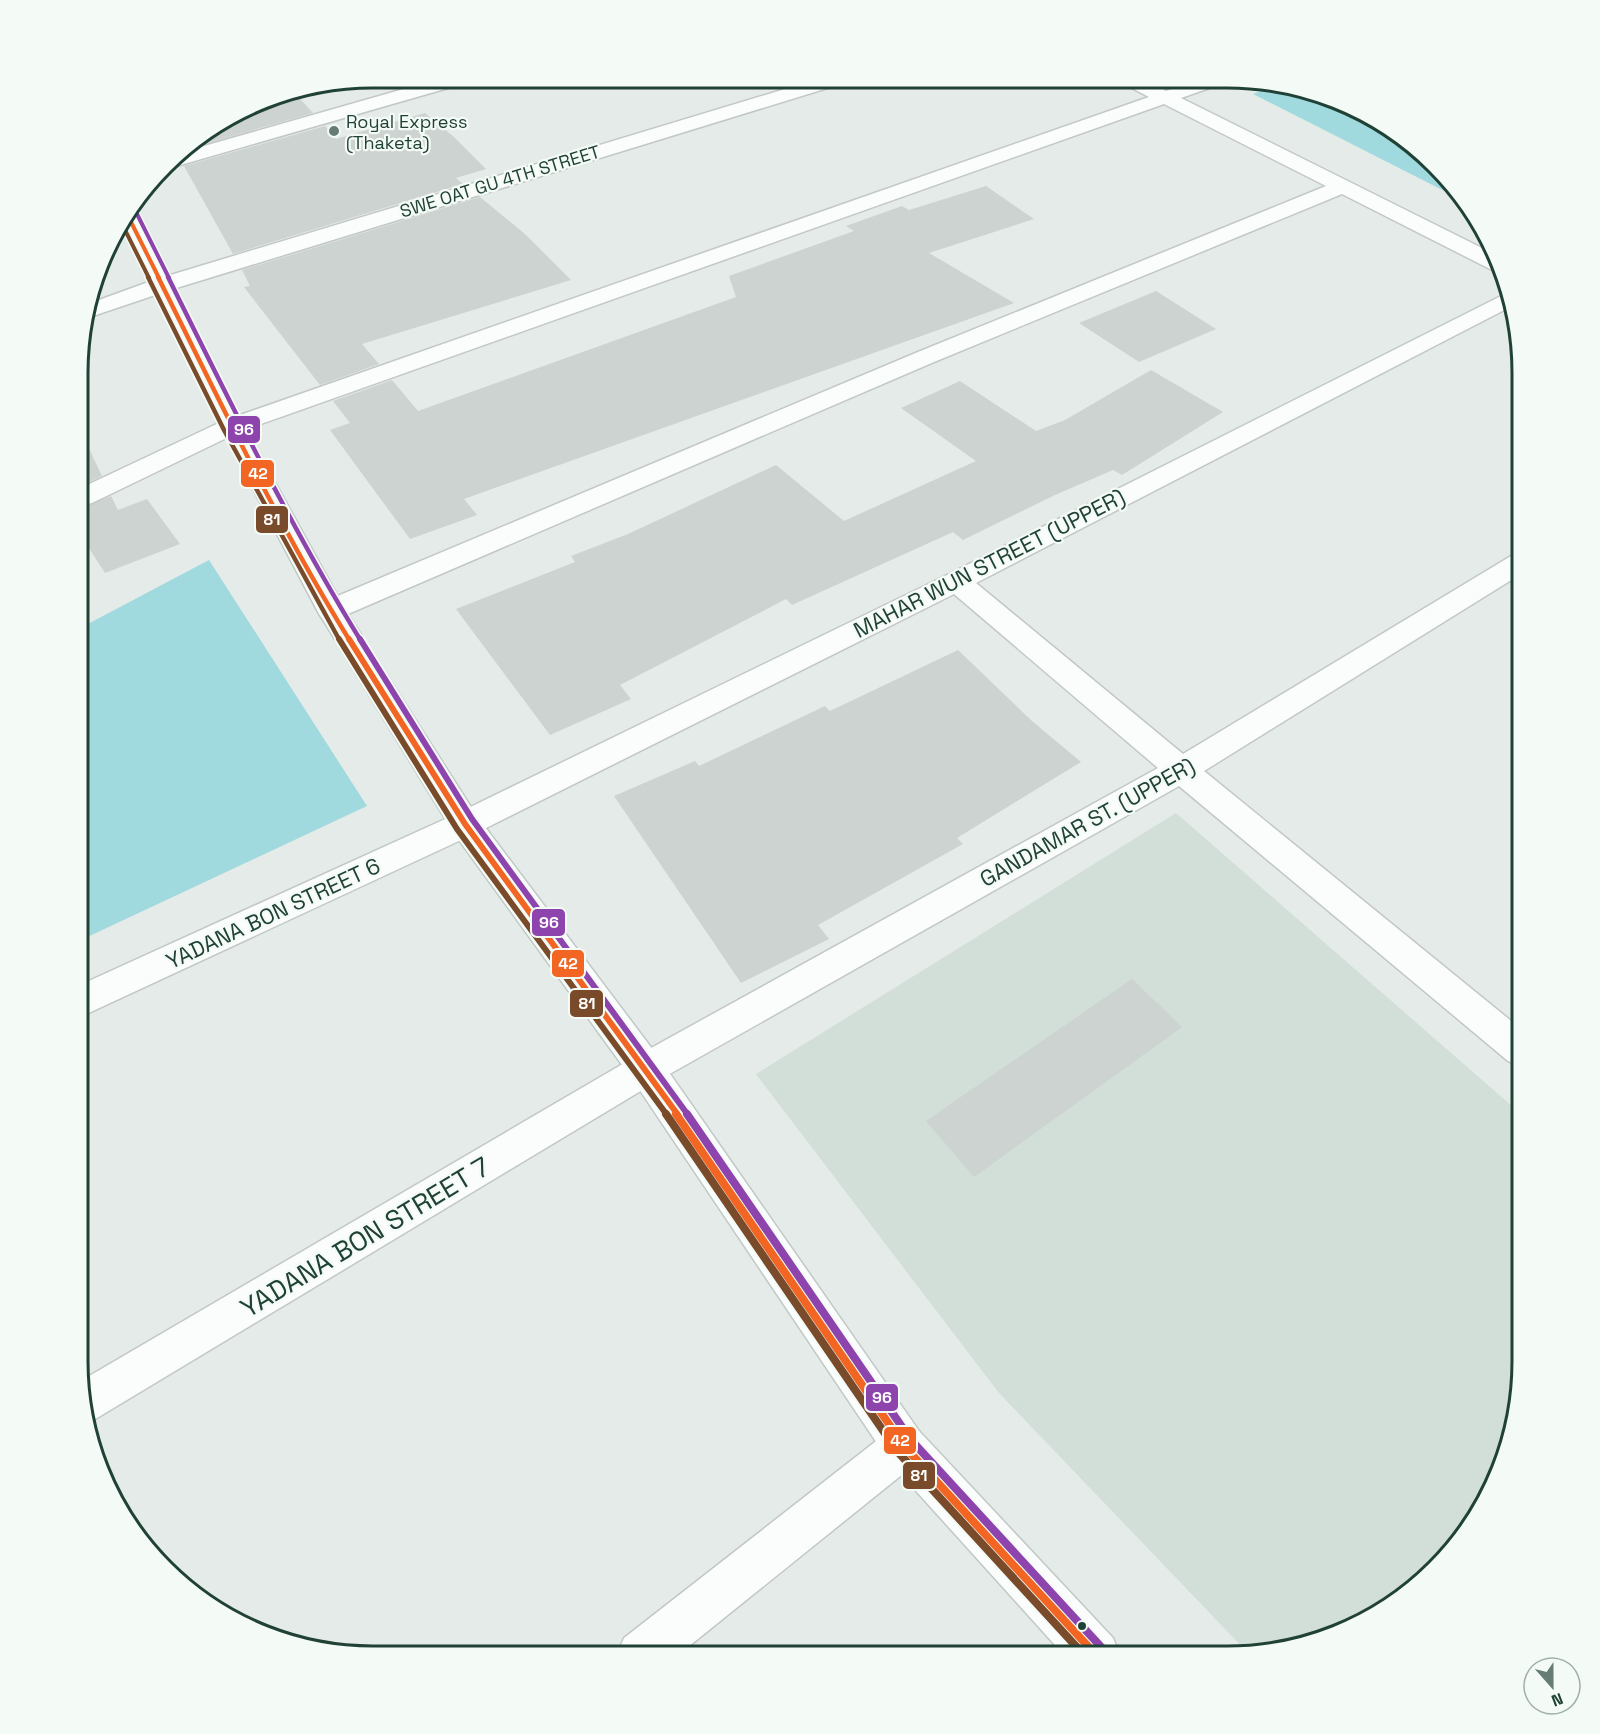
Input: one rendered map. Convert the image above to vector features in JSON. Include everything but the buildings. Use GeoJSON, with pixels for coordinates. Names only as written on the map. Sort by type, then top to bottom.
{"type":"FeatureCollection","features":[{"type":"Feature","properties":{"kind":"street"},"geometry":{"type":"LineString","coordinates":[[188,157],[428,88]]}},
{"type":"Feature","properties":{"kind":"street","name":"SWE OAT GU 4TH STREET"},"geometry":{"type":"LineString","coordinates":[[96,309],[162,285],[808,88]]}},
{"type":"Feature","properties":{"kind":"street"},"geometry":{"type":"LineString","coordinates":[[1146,88],[1488,260]]}},
{"type":"Feature","properties":{"kind":"street"},"geometry":{"type":"LineString","coordinates":[[88,495],[232,426],[1193,88]]}},
{"type":"Feature","properties":{"kind":"street"},"geometry":{"type":"LineString","coordinates":[[331,610],[926,357],[1343,186]]}},
{"type":"Feature","properties":{"kind":"street"},"geometry":{"type":"LineString","coordinates":[[131,223],[232,426],[331,610],[465,824],[646,1070],[904,1446],[1088,1646]]}},
{"type":"Feature","properties":{"kind":"street","name":"MAHAR WUN STREET (UPPER)"},"geometry":{"type":"LineString","coordinates":[[465,824],[957,581],[1503,302]]}},
{"type":"Feature","properties":{"kind":"street","name":"GANDAMAR ST. (UPPER)"},"geometry":{"type":"LineString","coordinates":[[646,1070],[1181,770],[1512,568]]}},
{"type":"Feature","properties":{"kind":"street"},"geometry":{"type":"LineString","coordinates":[[957,581],[1181,770],[1512,1031]]}},
{"type":"Feature","properties":{"kind":"street","name":"YADANA BON STREET 6"},"geometry":{"type":"LineString","coordinates":[[88,998],[465,824]]}},
{"type":"Feature","properties":{"kind":"street","name":"YADANA BON STREET 7"},"geometry":{"type":"LineString","coordinates":[[91,1399],[646,1070]]}},
{"type":"Feature","properties":{"kind":"street"},"geometry":{"type":"LineString","coordinates":[[652,1646],[904,1446]]}},
{"type":"Feature","properties":{"kind":"shaded area"},"geometry":{"type":"Polygon","coordinates":[[[1176,813],[1512,1106],[1512,1361],[1509,1398],[1502,1435],[1490,1470],[1464,1519],[1441,1549],[1415,1575],[1385,1598],[1336,1624],[1301,1636],[1241,1645],[999,1393],[756,1074],[1176,813]]]}},
{"type":"Feature","properties":{"kind":"water"},"geometry":{"type":"Polygon","coordinates":[[[1262,91],[1301,98],[1353,118],[1400,147],[1415,159],[1447,192],[1253,94],[1262,91]]]}},
{"type":"Feature","properties":{"kind":"water"},"geometry":{"type":"Polygon","coordinates":[[[209,560],[367,806],[88,937],[88,624],[209,560]]]}},
{"type":"Feature","properties":{"kind":"transit line","name":"96"},"geometry":{"type":"LineString","coordinates":[[137,214],[240,422],[339,605],[472,819],[653,1064],[911,1440],[1100,1646]]}},
{"type":"Feature","properties":{"kind":"transit line","name":"42"},"geometry":{"type":"LineString","coordinates":[[131,223],[232,426],[331,610],[465,824],[646,1069],[904,1446],[1088,1646]]}},
{"type":"Feature","properties":{"kind":"transit line","name":"81"},"geometry":{"type":"LineString","coordinates":[[126,232],[224,430],[323,614],[457,829],[639,1074],[897,1451],[1076,1646]]}},
{"type":"Feature","properties":{"kind":"place","name":"Royal Express (Thaketa)"},"geometry":{"type":"Point","coordinates":[334,131]}}]}
